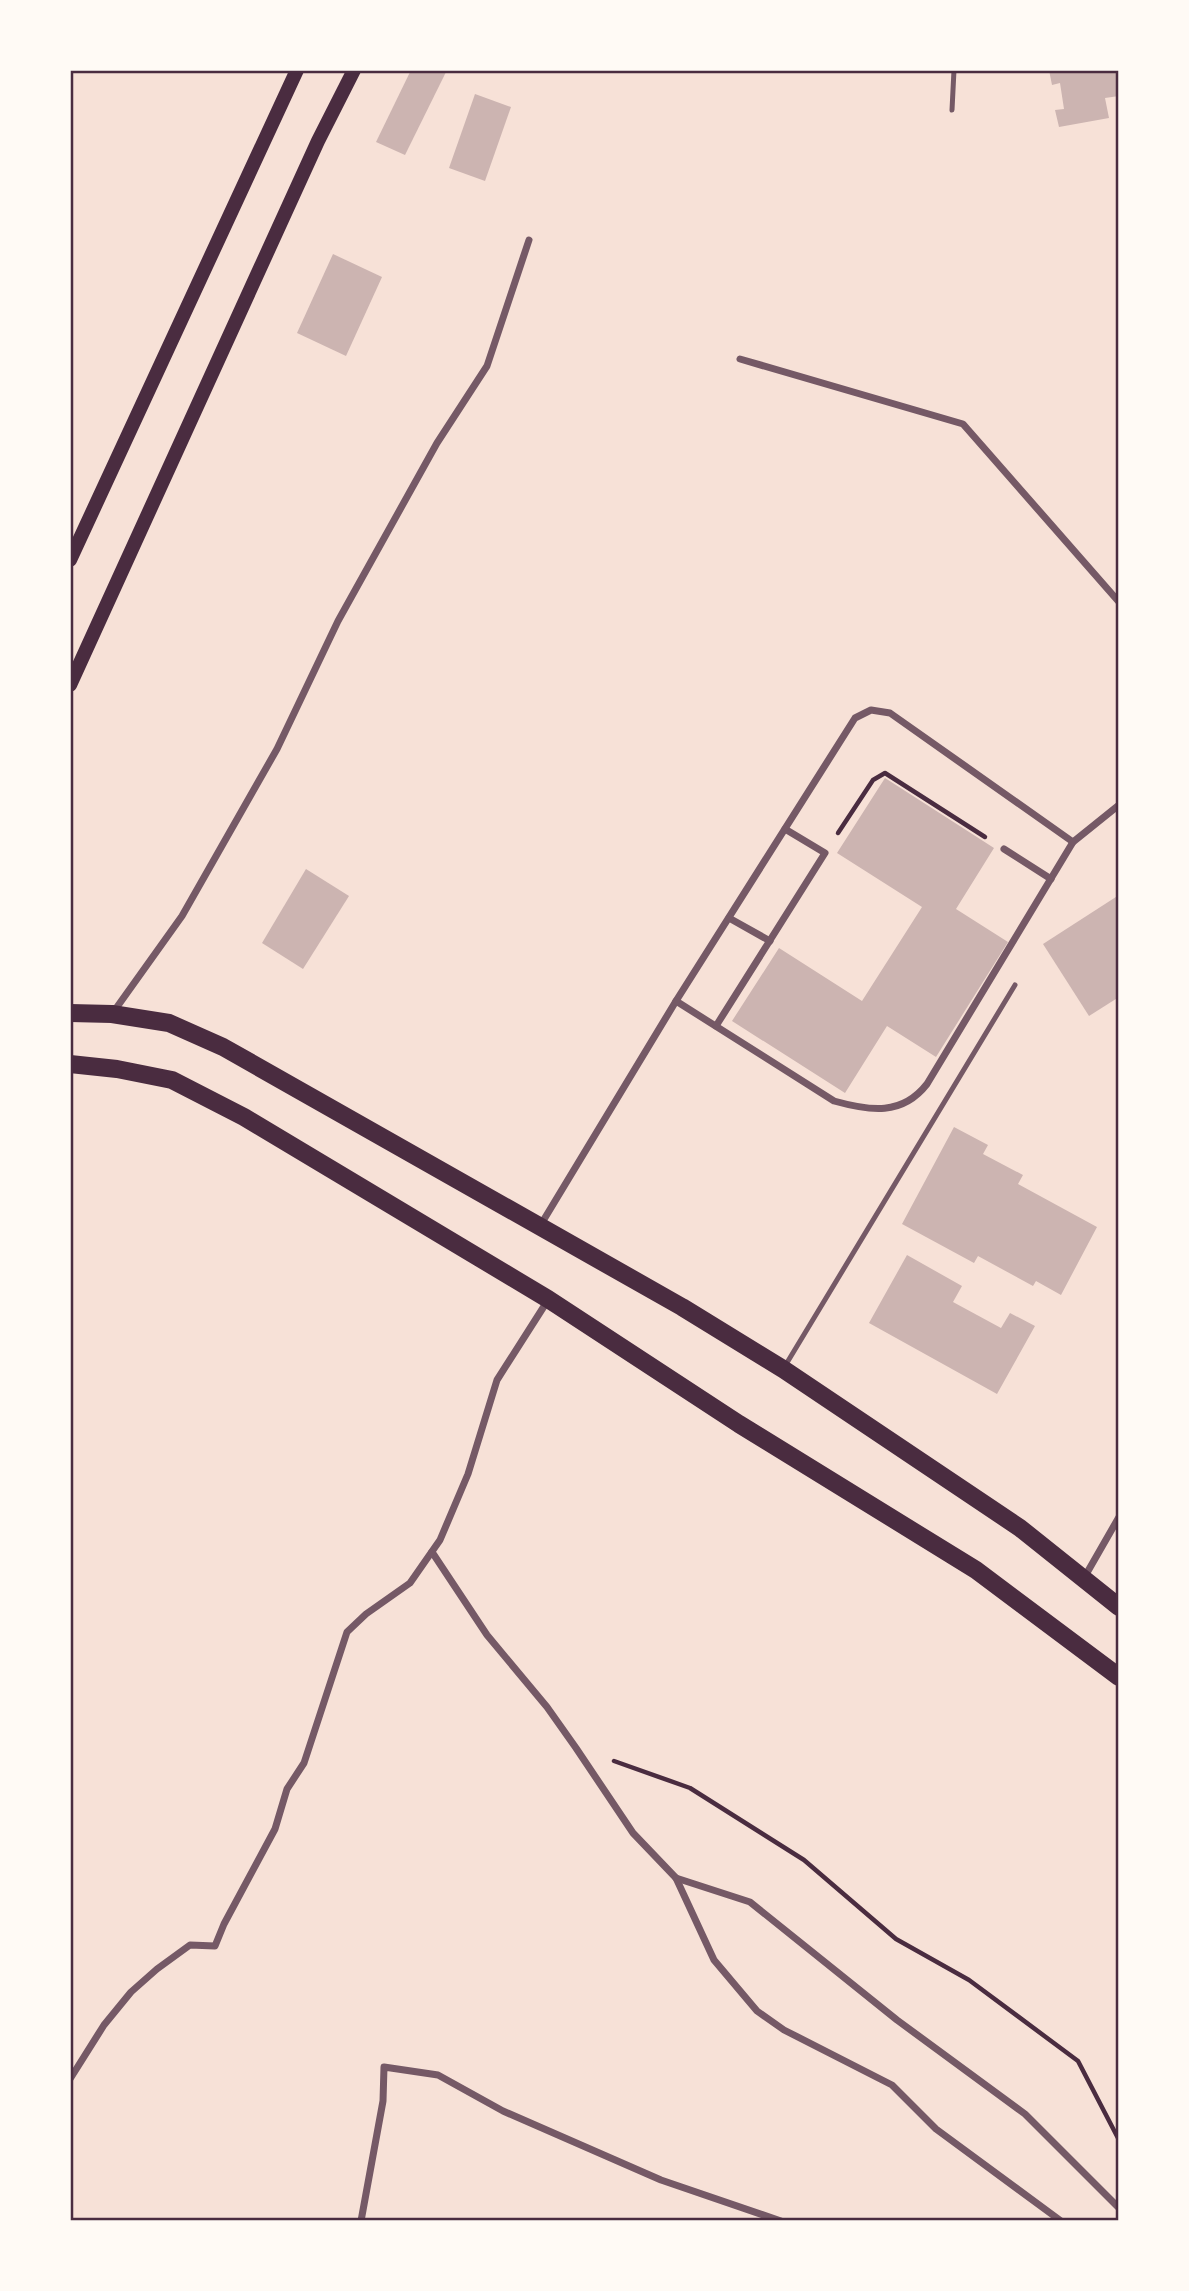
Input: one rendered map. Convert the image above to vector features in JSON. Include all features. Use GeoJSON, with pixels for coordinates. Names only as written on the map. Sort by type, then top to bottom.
{"type":"FeatureCollection","features":[{"type":"Feature","properties":{"kind":"main road"},"geometry":{"type":"LineString","coordinates":[[70,560],[297,70]]}},
{"type":"Feature","properties":{"kind":"main road"},"geometry":{"type":"LineString","coordinates":[[70,685],[317,141],[354,70]]}},
{"type":"Feature","properties":{"kind":"main road"},"geometry":{"type":"LineString","coordinates":[[70,1013],[112,1014],[169,1023],[223,1047],[682,1307],[783,1369],[1020,1528],[1119,1607]]}},
{"type":"Feature","properties":{"kind":"main road"},"geometry":{"type":"LineString","coordinates":[[70,1064],[117,1069],[172,1080],[244,1117],[548,1299],[739,1424],[976,1570],[1119,1677]]}},
{"type":"Feature","properties":{"kind":"street"},"geometry":{"type":"LineString","coordinates":[[112,1014],[182,916],[277,749],[351,597],[438,443],[487,366],[529,240]]}},
{"type":"Feature","properties":{"kind":"street"},"geometry":{"type":"LineString","coordinates":[[740,359],[963,424],[1119,602]]}},
{"type":"Feature","properties":{"kind":"street"},"geometry":{"type":"LineString","coordinates":[[539,1226],[855,718],[871,710],[890,713],[1073,842]]}},
{"type":"Feature","properties":{"kind":"street"},"geometry":{"type":"LineString","coordinates":[[676,1002],[834,1101],[859,1108],[885,1109],[901,1105],[918,1095],[928,1084],[1073,842],[1119,806]]}},
{"type":"Feature","properties":{"kind":"street"},"geometry":{"type":"LineString","coordinates":[[716,1026],[825,853],[785,829]]}},
{"type":"Feature","properties":{"kind":"street"},"geometry":{"type":"LineString","coordinates":[[1004,849],[1051,879]]}},
{"type":"Feature","properties":{"kind":"street"},"geometry":{"type":"LineString","coordinates":[[729,918],[769,941]]}},
{"type":"Feature","properties":{"kind":"street"},"geometry":{"type":"LineString","coordinates":[[70,2079],[104,2025],[131,1992],[190,1945],[215,1946],[275,1829],[287,1789],[304,1763],[347,1632],[366,1614],[410,1583],[440,1540],[468,1474],[498,1380],[548,1299]]}},
{"type":"Feature","properties":{"kind":"street"},"geometry":{"type":"LineString","coordinates":[[1084,1579],[1119,1517]]}},
{"type":"Feature","properties":{"kind":"street"},"geometry":{"type":"LineString","coordinates":[[432,1552],[487,1634],[547,1707],[633,1833],[676,1878],[714,1960],[757,2011],[783,2030],[892,2085],[936,2129],[1061,2221]]}},
{"type":"Feature","properties":{"kind":"street"},"geometry":{"type":"LineString","coordinates":[[676,1878],[750,1902],[897,2020],[1025,2114],[1119,2208]]}},
{"type":"Feature","properties":{"kind":"street"},"geometry":{"type":"LineString","coordinates":[[361,2221],[383,2101],[384,2067],[438,2075],[503,2111],[661,2180],[781,2221]]}},
{"type":"Feature","properties":{"kind":"lane"},"geometry":{"type":"LineString","coordinates":[[952,110],[954,70]]}},
{"type":"Feature","properties":{"kind":"lane"},"geometry":{"type":"LineString","coordinates":[[783,1369],[1015,985]]}},
{"type":"Feature","properties":{"kind":"path"},"geometry":{"type":"LineString","coordinates":[[825,853],[873,780],[884,773],[1004,849]]}},
{"type":"Feature","properties":{"kind":"path"},"geometry":{"type":"LineString","coordinates":[[576,1748],[690,1788],[804,1860],[897,1939],[968,1980],[1078,2061],[1119,2140]]}},
{"type":"Feature","properties":{"kind":"building"},"geometry":{"type":"Polygon","coordinates":[[[411,70],[447,70],[405,155],[376,142],[411,70]]]}},
{"type":"Feature","properties":{"kind":"building"},"geometry":{"type":"Polygon","coordinates":[[[1049,70],[1102,70],[1103,73],[1116,71],[1119,96],[1105,98],[1109,118],[1059,127],[1055,110],[1064,109],[1060,83],[1052,85],[1049,70]]]}},
{"type":"Feature","properties":{"kind":"building"},"geometry":{"type":"Polygon","coordinates":[[[475,94],[511,107],[485,181],[449,168],[475,94]]]}},
{"type":"Feature","properties":{"kind":"building"},"geometry":{"type":"Polygon","coordinates":[[[333,254],[382,277],[346,356],[297,333],[333,254]]]}},
{"type":"Feature","properties":{"kind":"building"},"geometry":{"type":"Polygon","coordinates":[[[885,778],[994,848],[956,909],[1008,942],[936,1057],[887,1026],[845,1093],[732,1021],[779,948],[862,1001],[922,907],[837,853],[885,778]]]}},
{"type":"Feature","properties":{"kind":"building"},"geometry":{"type":"Polygon","coordinates":[[[306,869],[349,896],[303,969],[262,943],[306,869]]]}},
{"type":"Feature","properties":{"kind":"building"},"geometry":{"type":"Polygon","coordinates":[[[1119,895],[1119,997],[1089,1016],[1043,944],[1119,895]]]}},
{"type":"Feature","properties":{"kind":"building"},"geometry":{"type":"Polygon","coordinates":[[[954,1127],[988,1145],[983,1154],[1023,1175],[1018,1184],[1097,1227],[1061,1295],[1036,1281],[1033,1286],[978,1256],[974,1263],[902,1224],[954,1127]]]}},
{"type":"Feature","properties":{"kind":"building"},"geometry":{"type":"Polygon","coordinates":[[[907,1255],[962,1286],[953,1302],[1001,1328],[1010,1313],[1035,1326],[997,1394],[869,1323],[907,1255]]]}}]}
